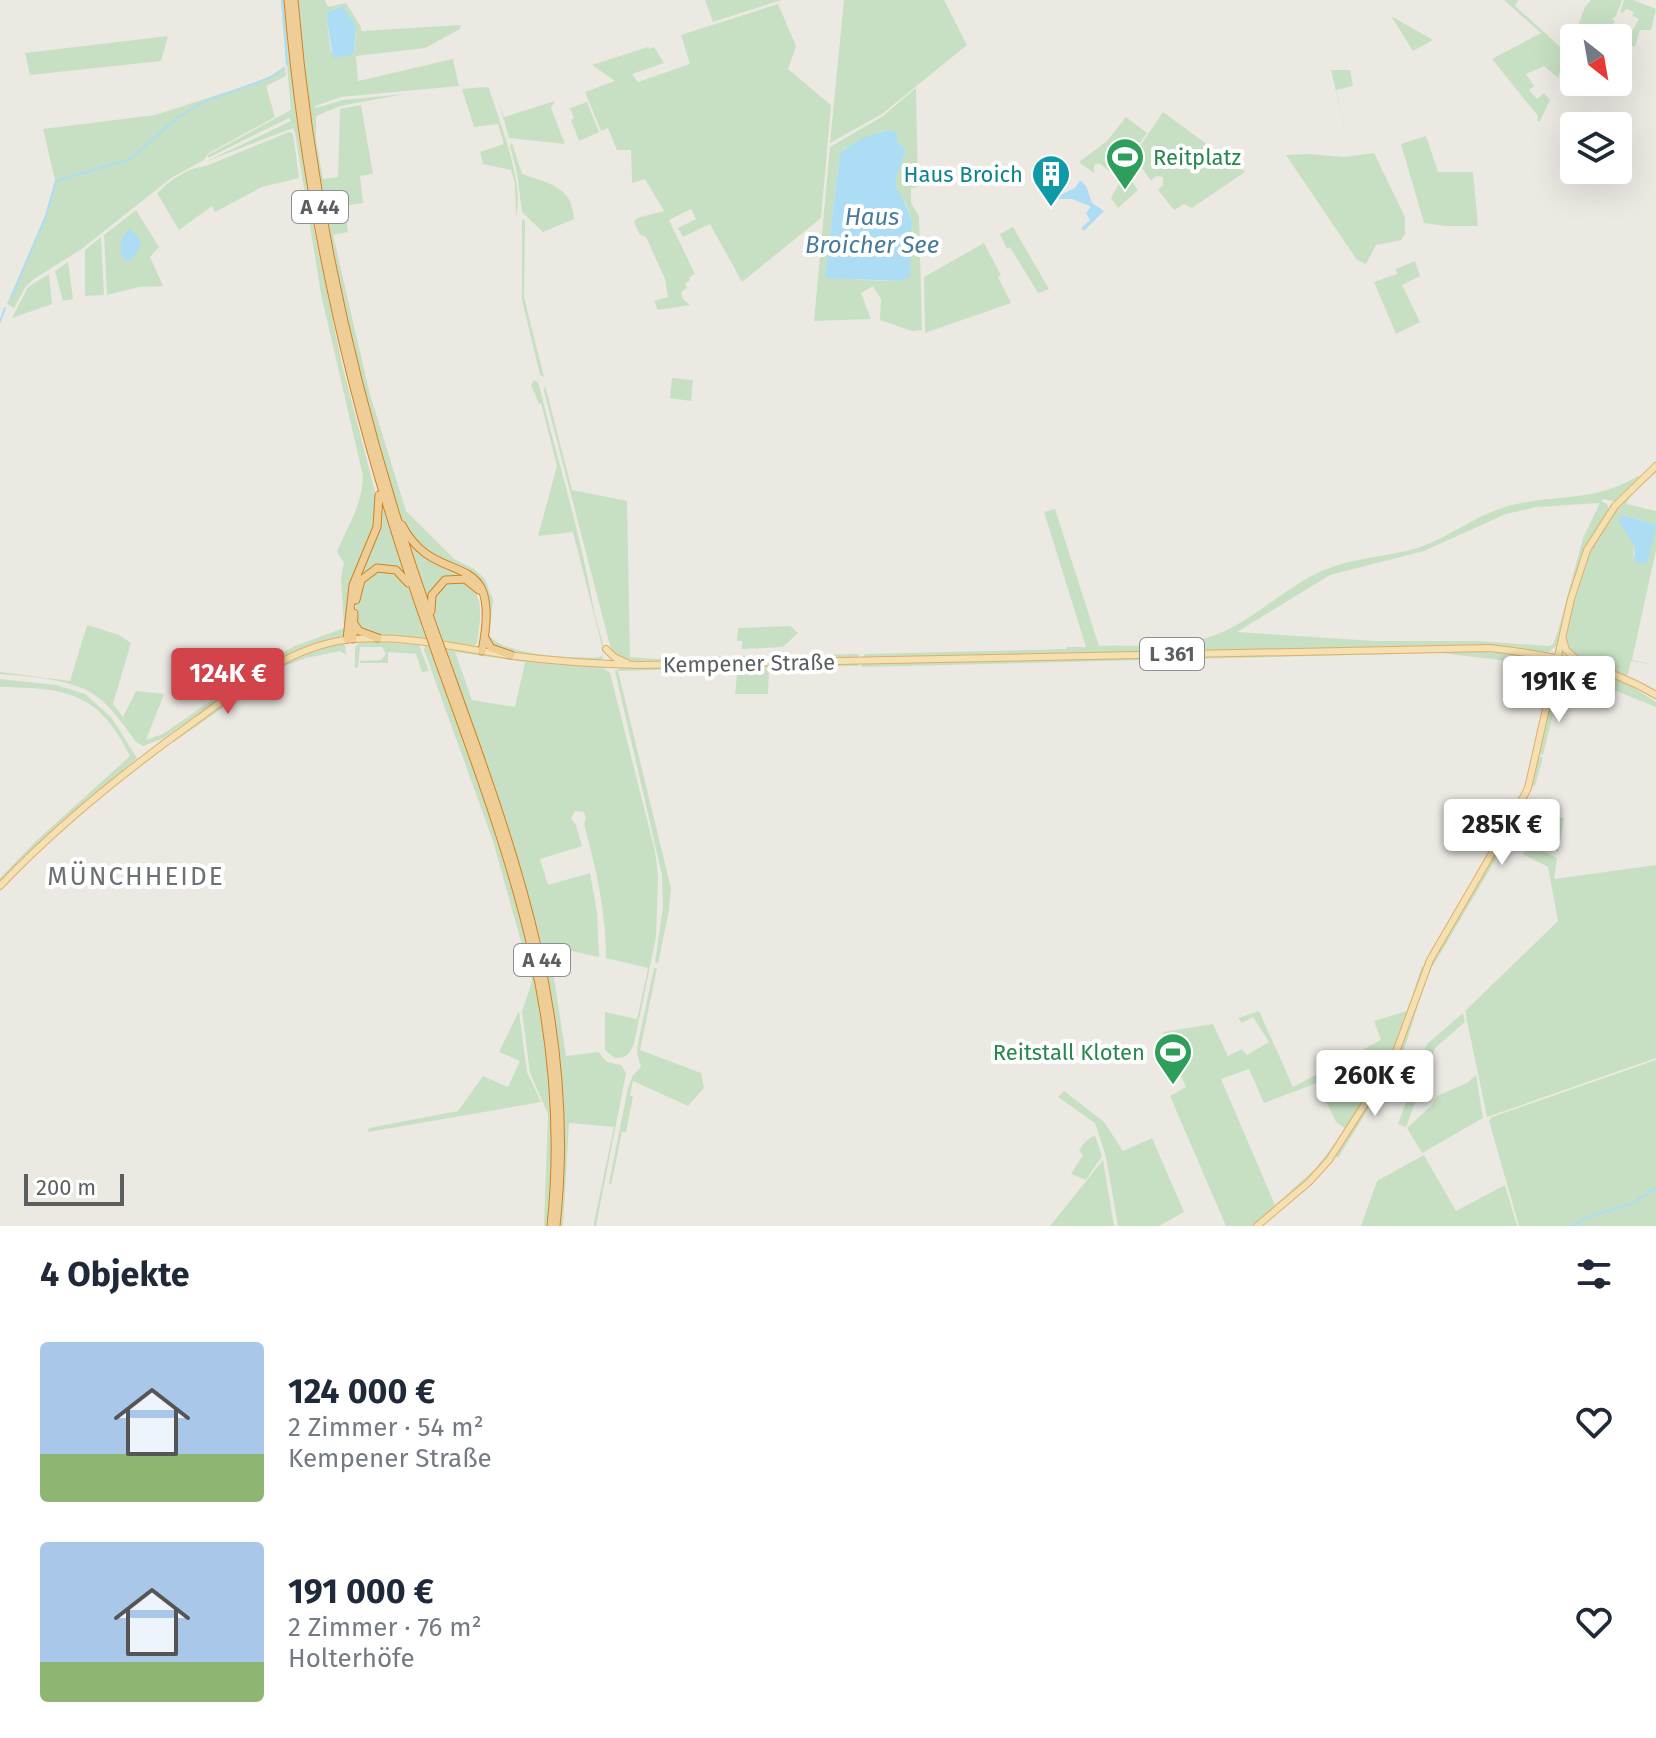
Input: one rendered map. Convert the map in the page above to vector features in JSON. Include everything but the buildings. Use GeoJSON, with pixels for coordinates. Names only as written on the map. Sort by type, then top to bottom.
{"type":"FeatureCollection","features":[{"type":"Feature","properties":{"kind":"highway","name":"A 44"},"geometry":{"type":"LineString","coordinates":[[291,0],[299,107],[319,236],[346,364],[375,470],[424,618],[432,631]]}},
{"type":"Feature","properties":{"kind":"highway","name":"A 44"},"geometry":{"type":"LineString","coordinates":[[291,0],[329,259],[358,385],[432,631],[515,860],[546,980],[561,1104],[561,1163],[554,1226]]}},
{"type":"Feature","properties":{"kind":"highway"},"geometry":{"type":"LineString","coordinates":[[350,639],[355,575],[379,518],[375,470]]}},
{"type":"Feature","properties":{"kind":"highway"},"geometry":{"type":"LineString","coordinates":[[386,486],[403,527],[417,546],[438,561],[471,575],[481,585],[487,602],[485,636],[480,651]]}},
{"type":"Feature","properties":{"kind":"highway"},"geometry":{"type":"LineString","coordinates":[[350,639],[359,585],[367,573],[380,567],[394,569],[404,577],[424,618]]}},
{"type":"Feature","properties":{"kind":"highway"},"geometry":{"type":"LineString","coordinates":[[432,631],[430,603],[434,589],[451,578],[470,581],[483,601],[480,651]]}},
{"type":"Feature","properties":{"kind":"highway"},"geometry":{"type":"LineString","coordinates":[[354,623],[359,631],[378,638]]}},
{"type":"Feature","properties":{"kind":"highway"},"geometry":{"type":"LineString","coordinates":[[485,636],[489,647],[511,655]]}},
{"type":"Feature","properties":{"kind":"main road"},"geometry":{"type":"LineString","coordinates":[[1257,1226],[1327,1162],[1390,1064],[1404,1035],[1427,965],[1526,793],[1578,572],[1592,539],[1622,497],[1656,466]]}},
{"type":"Feature","properties":{"kind":"main road"},"geometry":{"type":"LineString","coordinates":[[1564,629],[1565,649],[1582,663]]}},
{"type":"Feature","properties":{"kind":"main road","name":"Kempener Straße"},"geometry":{"type":"LineString","coordinates":[[0,886],[51,835],[91,801],[149,754],[258,676],[299,652],[350,639],[378,638],[610,665],[1450,647],[1558,657],[1623,678],[1656,695]]}},
{"type":"Feature","properties":{"kind":"main road"},"geometry":{"type":"LineString","coordinates":[[606,649],[617,659],[634,665]]}},
{"type":"Feature","properties":{"kind":"main road"},"geometry":{"type":"LineString","coordinates":[[1528,652],[1549,661],[1553,666],[1553,681]]}},
{"type":"Feature","properties":{"kind":"green space"},"geometry":{"type":"Polygon","coordinates":[[[281,0],[286,0],[297,119],[314,229],[342,364],[379,507],[375,528],[352,578],[344,635],[293,652],[254,675],[164,738],[143,746],[136,742],[110,708],[89,691],[65,682],[0,672],[70,681],[87,625],[119,635],[131,643],[113,704],[123,717],[136,691],[164,694],[146,740],[163,734],[272,658],[344,628],[341,578],[344,563],[337,552],[357,507],[363,476],[321,294],[295,133],[293,128],[205,162],[291,121],[289,118],[208,158],[208,155],[291,110],[281,0]]]}},
{"type":"Feature","properties":{"kind":"green space"},"geometry":{"type":"Polygon","coordinates":[[[298,0],[325,0],[328,7],[346,3],[361,31],[461,25],[460,29],[425,48],[356,56],[358,81],[453,59],[459,86],[341,97],[315,106],[405,94],[340,106],[316,116],[316,140],[323,179],[338,177],[340,109],[361,105],[373,174],[360,176],[363,203],[344,206],[348,232],[333,235],[369,391],[406,511],[454,559],[474,569],[485,579],[493,600],[489,635],[497,642],[541,655],[603,655],[602,660],[517,655],[491,646],[488,630],[488,597],[481,582],[469,572],[426,550],[410,534],[402,521],[384,470],[345,314],[324,210],[298,0]],[[341,6],[326,13],[331,52],[354,52],[356,33],[341,6]]]}},
{"type":"Feature","properties":{"kind":"green space"},"geometry":{"type":"Polygon","coordinates":[[[705,0],[781,0],[713,22],[705,0]]]}},
{"type":"Feature","properties":{"kind":"green space"},"geometry":{"type":"Polygon","coordinates":[[[844,0],[944,0],[967,45],[882,114],[830,143],[844,0]]]}},
{"type":"Feature","properties":{"kind":"green space"},"geometry":{"type":"Polygon","coordinates":[[[1504,0],[1518,0],[1515,6],[1560,47],[1558,78],[1544,66],[1526,74],[1534,86],[1529,90],[1537,99],[1544,93],[1550,100],[1540,121],[1537,121],[1538,116],[1492,59],[1541,33],[1504,0]]]}},
{"type":"Feature","properties":{"kind":"green space"},"geometry":{"type":"Polygon","coordinates":[[[1591,0],[1622,0],[1612,19],[1614,24],[1579,23],[1591,0]]]}},
{"type":"Feature","properties":{"kind":"green space"},"geometry":{"type":"Polygon","coordinates":[[[1624,0],[1633,0],[1656,9],[1651,30],[1640,30],[1635,47],[1632,46],[1632,31],[1639,19],[1632,16],[1634,12],[1626,9],[1620,12],[1624,0]]]}},
{"type":"Feature","properties":{"kind":"green space"},"geometry":{"type":"Polygon","coordinates":[[[778,4],[796,46],[788,69],[831,105],[821,218],[742,282],[710,224],[683,237],[678,228],[696,219],[691,209],[669,220],[695,274],[689,277],[685,284],[687,288],[681,292],[690,305],[658,310],[654,301],[668,297],[665,279],[646,237],[640,235],[634,222],[637,218],[664,211],[645,179],[632,183],[631,150],[617,150],[608,128],[601,131],[585,92],[615,81],[592,65],[654,47],[664,63],[632,74],[638,82],[690,64],[681,35],[778,4]]]}},
{"type":"Feature","properties":{"kind":"green space"},"geometry":{"type":"Polygon","coordinates":[[[1391,16],[1433,40],[1413,51],[1391,16]]]}},
{"type":"Feature","properties":{"kind":"green space"},"geometry":{"type":"Polygon","coordinates":[[[168,36],[161,61],[30,75],[25,53],[168,36]]]}},
{"type":"Feature","properties":{"kind":"green space"},"geometry":{"type":"Polygon","coordinates":[[[285,66],[286,76],[266,86],[275,117],[171,178],[83,248],[34,279],[26,286],[14,308],[7,304],[45,216],[55,180],[43,129],[155,115],[251,84],[285,66]]]}},
{"type":"Feature","properties":{"kind":"green space"},"geometry":{"type":"Polygon","coordinates":[[[1331,70],[1350,70],[1353,86],[1336,90],[1350,153],[1331,70]]]}},
{"type":"Feature","properties":{"kind":"green space"},"geometry":{"type":"Polygon","coordinates":[[[489,88],[514,170],[518,203],[516,216],[515,184],[511,170],[483,164],[480,152],[504,144],[498,124],[474,127],[462,89],[489,88]]]}},
{"type":"Feature","properties":{"kind":"green space"},"geometry":{"type":"Polygon","coordinates":[[[916,88],[918,187],[911,188],[911,203],[919,216],[922,330],[912,331],[880,320],[881,299],[873,286],[861,293],[871,319],[814,321],[830,147],[883,116],[916,88]],[[882,131],[845,148],[840,154],[825,274],[862,280],[899,281],[907,264],[912,237],[911,218],[895,182],[906,151],[897,140],[882,131]]]}},
{"type":"Feature","properties":{"kind":"green space"},"geometry":{"type":"Polygon","coordinates":[[[497,96],[504,117],[555,101],[551,108],[565,144],[509,138],[497,96]]]}},
{"type":"Feature","properties":{"kind":"green space"},"geometry":{"type":"Polygon","coordinates":[[[587,102],[599,132],[579,141],[570,108],[587,102]]]}},
{"type":"Feature","properties":{"kind":"green space"},"geometry":{"type":"Polygon","coordinates":[[[1163,112],[1245,172],[1192,208],[1184,204],[1174,210],[1158,190],[1163,185],[1163,177],[1156,176],[1151,181],[1143,166],[1132,158],[1163,112]]]}},
{"type":"Feature","properties":{"kind":"green space"},"geometry":{"type":"Polygon","coordinates":[[[1126,117],[1147,133],[1116,176],[1099,163],[1094,165],[1094,173],[1079,162],[1107,141],[1126,117]]]}},
{"type":"Feature","properties":{"kind":"green space"},"geometry":{"type":"Polygon","coordinates":[[[293,133],[299,178],[262,187],[215,212],[212,206],[179,230],[157,193],[162,188],[185,172],[293,133]]]}},
{"type":"Feature","properties":{"kind":"green space"},"geometry":{"type":"Polygon","coordinates":[[[1426,136],[1438,172],[1473,172],[1478,226],[1424,223],[1401,144],[1426,136]]]}},
{"type":"Feature","properties":{"kind":"green space"},"geometry":{"type":"Polygon","coordinates":[[[512,143],[522,174],[550,184],[564,193],[569,199],[574,219],[543,232],[522,212],[510,146],[512,143]]]}},
{"type":"Feature","properties":{"kind":"green space"},"geometry":{"type":"Polygon","coordinates":[[[1374,153],[1405,217],[1405,234],[1401,240],[1376,245],[1366,264],[1357,260],[1286,155],[1344,157],[1374,153]]]}},
{"type":"Feature","properties":{"kind":"green space","name":"Reitplatz"},"geometry":{"type":"Polygon","coordinates":[[[1125,173],[1138,190],[1118,208],[1111,198],[1125,173]]]}},
{"type":"Feature","properties":{"kind":"green space"},"geometry":{"type":"Polygon","coordinates":[[[136,210],[159,247],[150,257],[163,286],[139,287],[107,295],[104,235],[136,210]]]}},
{"type":"Feature","properties":{"kind":"green space"},"geometry":{"type":"Polygon","coordinates":[[[522,220],[525,220],[524,297],[544,377],[540,375],[522,300],[522,220]]]}},
{"type":"Feature","properties":{"kind":"green space"},"geometry":{"type":"Polygon","coordinates":[[[1013,227],[1049,289],[1038,293],[1010,247],[1007,249],[1000,234],[1013,227]]]}},
{"type":"Feature","properties":{"kind":"green space"},"geometry":{"type":"Polygon","coordinates":[[[101,237],[104,295],[85,296],[85,250],[101,237]]]}},
{"type":"Feature","properties":{"kind":"green space"},"geometry":{"type":"Polygon","coordinates":[[[984,243],[1011,303],[925,333],[924,277],[984,243]]]}},
{"type":"Feature","properties":{"kind":"green space"},"geometry":{"type":"Polygon","coordinates":[[[1415,261],[1420,276],[1402,285],[1420,322],[1396,334],[1374,282],[1397,274],[1396,269],[1415,261]]]}},
{"type":"Feature","properties":{"kind":"green space"},"geometry":{"type":"Polygon","coordinates":[[[68,262],[73,299],[63,301],[55,271],[68,262]]]}},
{"type":"Feature","properties":{"kind":"green space"},"geometry":{"type":"Polygon","coordinates":[[[49,274],[52,304],[12,318],[28,287],[49,274]]]}},
{"type":"Feature","properties":{"kind":"green space"},"geometry":{"type":"Polygon","coordinates":[[[672,378],[693,380],[691,401],[670,398],[672,378]]]}},
{"type":"Feature","properties":{"kind":"green space"},"geometry":{"type":"Polygon","coordinates":[[[534,380],[538,382],[568,496],[603,654],[573,532],[538,536],[557,466],[541,403],[531,385],[534,380]]]}},
{"type":"Feature","properties":{"kind":"green space"},"geometry":{"type":"Polygon","coordinates":[[[545,385],[572,490],[627,501],[630,657],[735,656],[735,662],[637,663],[612,653],[544,391],[545,385]]]}},
{"type":"Feature","properties":{"kind":"green space"},"geometry":{"type":"Polygon","coordinates":[[[1656,468],[1656,473],[1633,493],[1626,504],[1656,511],[1656,525],[1656,550],[1632,660],[1656,665],[1631,661],[1627,678],[1572,654],[1567,641],[1567,623],[1578,580],[1598,537],[1621,502],[1656,468]],[[1624,515],[1634,545],[1633,557],[1656,525],[1624,515]]]}},
{"type":"Feature","properties":{"kind":"green space"},"geometry":{"type":"Polygon","coordinates":[[[1638,476],[1640,478],[1616,502],[1601,501],[1607,504],[1609,510],[1590,542],[1556,646],[1549,652],[1476,645],[863,657],[865,654],[1086,647],[1044,512],[1055,509],[1099,646],[1147,646],[1210,637],[1238,624],[1324,570],[1425,545],[1502,508],[1537,500],[1587,495],[1638,476]],[[1600,503],[1537,507],[1506,514],[1424,551],[1330,575],[1237,632],[1375,641],[1477,641],[1549,646],[1553,644],[1558,631],[1583,538],[1600,503]]]}},
{"type":"Feature","properties":{"kind":"green space"},"geometry":{"type":"Polygon","coordinates":[[[382,504],[405,574],[397,569],[368,572],[355,597],[353,619],[355,586],[382,504]]]}},
{"type":"Feature","properties":{"kind":"green space"},"geometry":{"type":"Polygon","coordinates":[[[405,534],[411,541],[475,580],[485,603],[478,587],[450,577],[429,603],[405,534]]]}},
{"type":"Feature","properties":{"kind":"green space"},"geometry":{"type":"Polygon","coordinates":[[[378,570],[400,578],[407,586],[417,606],[427,641],[380,635],[358,628],[356,610],[359,595],[366,581],[378,570]]]}},
{"type":"Feature","properties":{"kind":"green space"},"geometry":{"type":"Polygon","coordinates":[[[450,581],[470,583],[478,597],[480,619],[474,646],[444,644],[432,610],[435,592],[450,581]]]}},
{"type":"Feature","properties":{"kind":"green space"},"geometry":{"type":"Polygon","coordinates":[[[790,626],[798,633],[783,647],[742,649],[742,641],[737,641],[738,628],[790,626]]]}},
{"type":"Feature","properties":{"kind":"green space"},"geometry":{"type":"Polygon","coordinates":[[[361,641],[419,645],[429,671],[422,672],[416,654],[388,652],[388,663],[360,663],[381,660],[386,654],[382,647],[360,647],[358,667],[355,668],[355,647],[361,641]]]}},
{"type":"Feature","properties":{"kind":"green space"},"geometry":{"type":"Polygon","coordinates":[[[342,643],[346,655],[340,651],[279,668],[174,742],[172,740],[273,670],[342,643]]]}},
{"type":"Feature","properties":{"kind":"green space"},"geometry":{"type":"Polygon","coordinates":[[[425,646],[429,647],[489,810],[516,893],[536,977],[546,1039],[550,1101],[551,1164],[547,1226],[544,1226],[548,1114],[530,1073],[522,1012],[532,981],[493,841],[425,646]]]}},
{"type":"Feature","properties":{"kind":"green space"},"geometry":{"type":"Polygon","coordinates":[[[446,649],[602,667],[610,673],[655,851],[658,876],[656,937],[634,1044],[622,1058],[615,1058],[605,1050],[605,1012],[637,1019],[648,968],[606,958],[602,907],[584,812],[575,811],[571,818],[582,846],[540,859],[548,885],[590,873],[597,912],[599,957],[549,946],[566,1056],[598,1052],[607,1062],[621,1065],[626,1073],[596,1226],[594,1222],[614,1127],[569,1123],[563,1226],[560,1226],[564,1148],[561,1074],[552,1002],[518,862],[446,649]],[[455,652],[472,700],[515,707],[525,662],[455,652]]]}},
{"type":"Feature","properties":{"kind":"green space"},"geometry":{"type":"Polygon","coordinates":[[[1441,649],[1520,654],[1547,661],[1550,679],[1544,711],[1549,676],[1544,665],[1440,653],[861,667],[863,663],[1441,649]]]}},
{"type":"Feature","properties":{"kind":"green space"},"geometry":{"type":"Polygon","coordinates":[[[860,654],[855,659],[741,661],[739,656],[860,654]]]}},
{"type":"Feature","properties":{"kind":"green space"},"geometry":{"type":"Polygon","coordinates":[[[1565,662],[1625,682],[1656,702],[1656,707],[1564,670],[1543,755],[1539,754],[1560,667],[1565,662]]]}},
{"type":"Feature","properties":{"kind":"green space"},"geometry":{"type":"Polygon","coordinates":[[[856,663],[859,666],[769,667],[768,694],[735,694],[738,666],[856,663]]]}},
{"type":"Feature","properties":{"kind":"green space"},"geometry":{"type":"Polygon","coordinates":[[[621,668],[734,668],[618,671],[671,888],[658,964],[655,962],[663,907],[662,875],[615,671],[621,668]]]}},
{"type":"Feature","properties":{"kind":"green space"},"geometry":{"type":"Polygon","coordinates":[[[0,679],[56,685],[85,694],[111,717],[137,758],[0,883],[0,878],[36,841],[130,756],[106,718],[93,706],[62,692],[0,687],[0,679]]]}},
{"type":"Feature","properties":{"kind":"green space"},"geometry":{"type":"Polygon","coordinates":[[[1538,756],[1543,757],[1535,786],[1532,786],[1523,811],[1564,818],[1558,852],[1511,827],[1500,852],[1431,965],[1520,809],[1538,756]]]}},
{"type":"Feature","properties":{"kind":"green space"},"geometry":{"type":"Polygon","coordinates":[[[1529,844],[1557,858],[1554,879],[1656,865],[1656,1058],[1487,1117],[1465,1011],[1558,921],[1548,867],[1523,854],[1529,844]]]}},
{"type":"Feature","properties":{"kind":"green space"},"geometry":{"type":"Polygon","coordinates":[[[1422,966],[1424,970],[1395,1052],[1343,1138],[1313,1175],[1254,1226],[1226,1226],[1170,1096],[1186,1087],[1177,1068],[1183,1065],[1163,1032],[1213,1024],[1228,1056],[1242,1049],[1247,1055],[1269,1042],[1253,1017],[1242,1023],[1238,1018],[1259,1011],[1293,1087],[1381,1040],[1374,1021],[1407,1011],[1422,966]],[[1249,1069],[1221,1079],[1275,1205],[1315,1169],[1346,1129],[1336,1122],[1317,1083],[1264,1103],[1249,1069]]]}},
{"type":"Feature","properties":{"kind":"green space"},"geometry":{"type":"Polygon","coordinates":[[[654,968],[657,968],[640,1050],[701,1073],[704,1088],[688,1106],[633,1081],[626,1132],[622,1132],[611,1185],[628,1088],[633,1075],[641,1067],[638,1043],[654,968]]]}},
{"type":"Feature","properties":{"kind":"green space"},"geometry":{"type":"Polygon","coordinates":[[[1430,968],[1403,1053],[1338,1158],[1335,1155],[1398,1054],[1421,984],[1430,968]]]}},
{"type":"Feature","properties":{"kind":"green space"},"geometry":{"type":"Polygon","coordinates":[[[519,1011],[527,1072],[541,1102],[368,1132],[369,1128],[458,1111],[483,1076],[508,1087],[520,1061],[499,1052],[519,1011]]]}},
{"type":"Feature","properties":{"kind":"green space"},"geometry":{"type":"Polygon","coordinates":[[[1463,1013],[1465,1022],[1435,1048],[1406,1127],[1398,1124],[1427,1044],[1463,1013]]]}},
{"type":"Feature","properties":{"kind":"green space"},"geometry":{"type":"Polygon","coordinates":[[[1656,1060],[1656,1226],[1519,1226],[1489,1121],[1492,1117],[1656,1060]]]}},
{"type":"Feature","properties":{"kind":"green space"},"geometry":{"type":"Polygon","coordinates":[[[1476,1075],[1483,1118],[1422,1153],[1407,1128],[1432,1105],[1437,1096],[1467,1083],[1476,1075]]]}},
{"type":"Feature","properties":{"kind":"green space"},"geometry":{"type":"Polygon","coordinates":[[[1064,1091],[1104,1122],[1123,1151],[1152,1138],[1184,1212],[1159,1226],[1118,1226],[1106,1157],[1095,1123],[1058,1097],[1064,1091]]]}},
{"type":"Feature","properties":{"kind":"green space"},"geometry":{"type":"Polygon","coordinates":[[[1095,1135],[1102,1156],[1086,1180],[1071,1174],[1083,1155],[1079,1150],[1095,1135]]]}},
{"type":"Feature","properties":{"kind":"green space"},"geometry":{"type":"Polygon","coordinates":[[[1424,1155],[1456,1211],[1505,1185],[1517,1226],[1361,1226],[1377,1181],[1424,1155]]]}},
{"type":"Feature","properties":{"kind":"green space"},"geometry":{"type":"Polygon","coordinates":[[[1103,1160],[1114,1226],[1050,1226],[1103,1160]]]}},
{"type":"Feature","properties":{"kind":"water"},"geometry":{"type":"Polygon","coordinates":[[[342,6],[356,26],[354,52],[333,58],[326,13],[342,6]]]}},
{"type":"Feature","properties":{"kind":"water","name":"Haus Broicher See"},"geometry":{"type":"Polygon","coordinates":[[[890,130],[897,133],[897,140],[906,151],[896,177],[896,186],[912,223],[910,277],[899,281],[828,278],[825,275],[840,154],[863,139],[890,130]]]}},
{"type":"Feature","properties":{"kind":"water"},"geometry":{"type":"Polygon","coordinates":[[[1080,180],[1086,186],[1092,203],[1104,211],[1084,231],[1081,228],[1090,220],[1086,213],[1090,206],[1072,199],[1057,199],[1075,188],[1080,180]]]}},
{"type":"Feature","properties":{"kind":"water"},"geometry":{"type":"Polygon","coordinates":[[[130,229],[139,238],[141,246],[131,260],[125,261],[121,244],[130,229]]]}},
{"type":"Feature","properties":{"kind":"water"},"geometry":{"type":"Polygon","coordinates":[[[1623,515],[1656,525],[1648,561],[1644,564],[1635,562],[1634,545],[1618,520],[1623,515]]]}},
{"type":"Feature","properties":{"kind":"waterway"},"geometry":{"type":"LineString","coordinates":[[282,0],[287,65]]}},
{"type":"Feature","properties":{"kind":"waterway"},"geometry":{"type":"LineString","coordinates":[[11,298],[46,216],[56,181],[130,159],[177,118],[204,102],[269,78],[284,69]]}},
{"type":"Feature","properties":{"kind":"waterway"},"geometry":{"type":"LineString","coordinates":[[0,322],[5,308]]}},
{"type":"Feature","properties":{"kind":"waterway"},"geometry":{"type":"LineString","coordinates":[[1572,1226],[1588,1217],[1631,1204],[1656,1188]]}},
{"type":"Feature","properties":{"kind":"place","name":"Reitplatz"},"geometry":{"type":"Point","coordinates":[1125,191]}},
{"type":"Feature","properties":{"kind":"place","name":"Haus Broich"},"geometry":{"type":"Point","coordinates":[1051,208]}},
{"type":"Feature","properties":{"kind":"place","name":"Reitstall Kloten"},"geometry":{"type":"Point","coordinates":[1173,1086]}},
{"type":"Feature","properties":{"kind":"district","name":"MÜNCHHEIDE"},"geometry":{"type":"Point","coordinates":[136,876]}}]}
